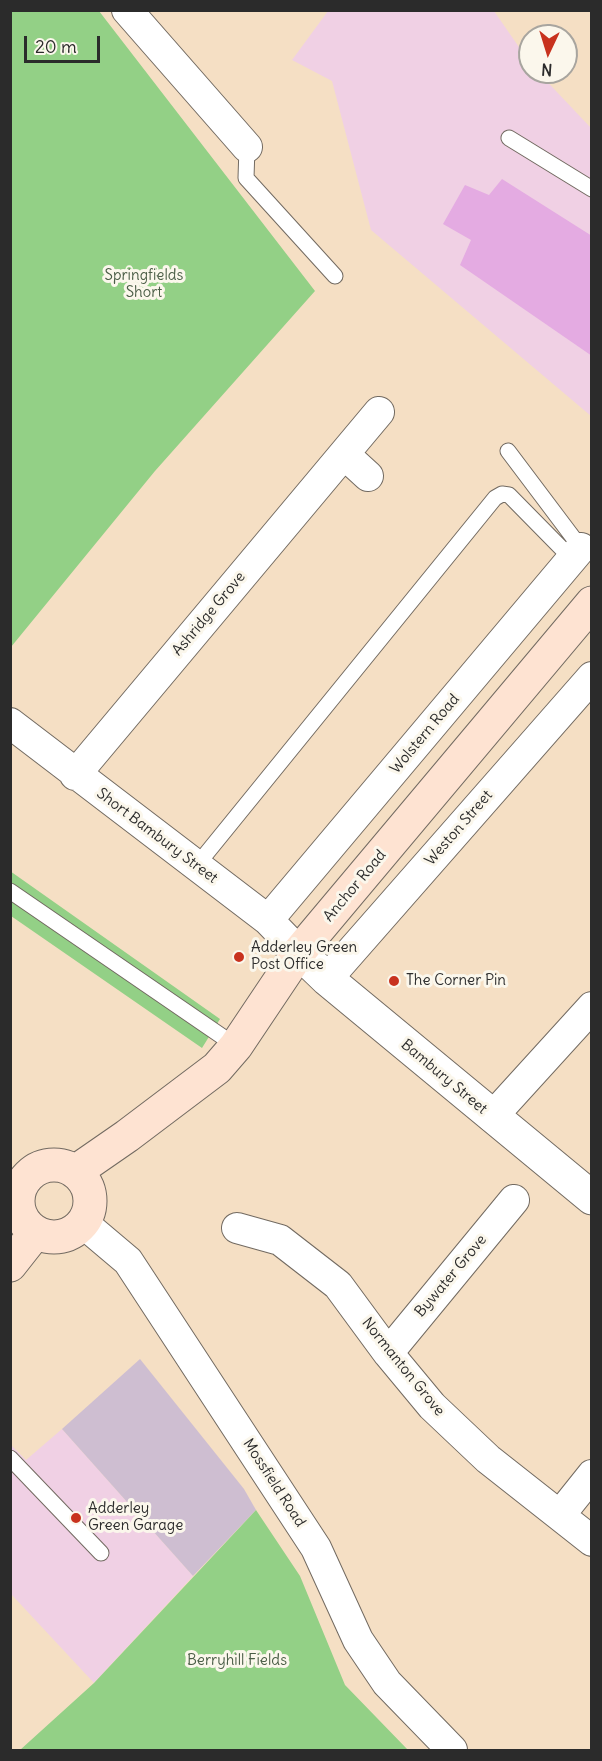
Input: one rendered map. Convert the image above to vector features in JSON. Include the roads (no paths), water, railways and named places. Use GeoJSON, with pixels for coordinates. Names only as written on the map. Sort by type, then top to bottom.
{"type":"FeatureCollection","features":[{"type":"Feature","properties":{"kind":"main road","name":"Anchor Road"},"geometry":{"type":"LineString","coordinates":[[75,1172],[217,1068],[236,1046],[299,952],[591,603]]}},
{"type":"Feature","properties":{"kind":"main road"},"geometry":{"type":"LineString","coordinates":[[52,1165],[75,1172],[88,1188],[90,1200],[83,1223],[74,1231],[62,1236],[47,1236],[36,1232],[26,1223],[21,1213],[20,1191],[26,1180],[32,1173],[52,1165]]}},
{"type":"Feature","properties":{"kind":"main road"},"geometry":{"type":"LineString","coordinates":[[10,1265],[36,1232]]}},
{"type":"Feature","properties":{"kind":"street"},"geometry":{"type":"LineString","coordinates":[[127,10],[230,141]]}},
{"type":"Feature","properties":{"kind":"street","name":"Ashridge Grove"},"geometry":{"type":"LineString","coordinates":[[75,774],[379,412]]}},
{"type":"Feature","properties":{"kind":"street"},"geometry":{"type":"LineString","coordinates":[[344,454],[368,476]]}},
{"type":"Feature","properties":{"kind":"street","name":"Wolstern Road"},"geometry":{"type":"LineString","coordinates":[[268,920],[577,553]]}},
{"type":"Feature","properties":{"kind":"street","name":"Weston Street"},"geometry":{"type":"LineString","coordinates":[[327,979],[591,677]]}},
{"type":"Feature","properties":{"kind":"street","name":"Short Bambury Street"},"geometry":{"type":"LineString","coordinates":[[10,723],[268,920],[299,952]]}},
{"type":"Feature","properties":{"kind":"street","name":"Bambury Street"},"geometry":{"type":"LineString","coordinates":[[299,952],[327,979],[591,1198]]}},
{"type":"Feature","properties":{"kind":"street"},"geometry":{"type":"LineString","coordinates":[[492,1117],[591,1007]]}},
{"type":"Feature","properties":{"kind":"street","name":"Bywater Grove"},"geometry":{"type":"LineString","coordinates":[[388,1353],[514,1200]]}},
{"type":"Feature","properties":{"kind":"street","name":"Mossfield Road"},"geometry":{"type":"LineString","coordinates":[[83,1223],[128,1262],[316,1548],[358,1640],[387,1683],[452,1750]]}},
{"type":"Feature","properties":{"kind":"street","name":"Normanton Grove"},"geometry":{"type":"LineString","coordinates":[[237,1228],[279,1240],[338,1285],[388,1353],[432,1406],[488,1459],[591,1541]]}},
{"type":"Feature","properties":{"kind":"street"},"geometry":{"type":"LineString","coordinates":[[560,1515],[591,1475]]}},
{"type":"Feature","properties":{"kind":"lane"},"geometry":{"type":"LineString","coordinates":[[509,138],[591,189]]}},
{"type":"Feature","properties":{"kind":"lane"},"geometry":{"type":"LineString","coordinates":[[230,141],[246,178],[335,276]]}},
{"type":"Feature","properties":{"kind":"lane"},"geometry":{"type":"LineString","coordinates":[[508,451],[577,553]]}},
{"type":"Feature","properties":{"kind":"lane"},"geometry":{"type":"LineString","coordinates":[[197,865],[495,498],[502,494],[510,495],[577,553]]}},
{"type":"Feature","properties":{"kind":"lane"},"geometry":{"type":"LineString","coordinates":[[10,891],[236,1046]]}},
{"type":"Feature","properties":{"kind":"lane"},"geometry":{"type":"LineString","coordinates":[[10,1458],[101,1553]]}},
{"type":"Feature","properties":{"kind":"place","name":"Adderley Green Post Office"},"geometry":{"type":"Point","coordinates":[239,957]}},
{"type":"Feature","properties":{"kind":"place","name":"The Corner Pin"},"geometry":{"type":"Point","coordinates":[394,981]}},
{"type":"Feature","properties":{"kind":"place","name":"Adderley Green Garage"},"geometry":{"type":"Point","coordinates":[76,1518]}},
{"type":"Feature","properties":{"kind":"park label","name":"Springfields Short"},"geometry":{"type":"Point","coordinates":[144,284]}},
{"type":"Feature","properties":{"kind":"park label","name":"Berryhill Fields"},"geometry":{"type":"Point","coordinates":[237,1661]}}]}
